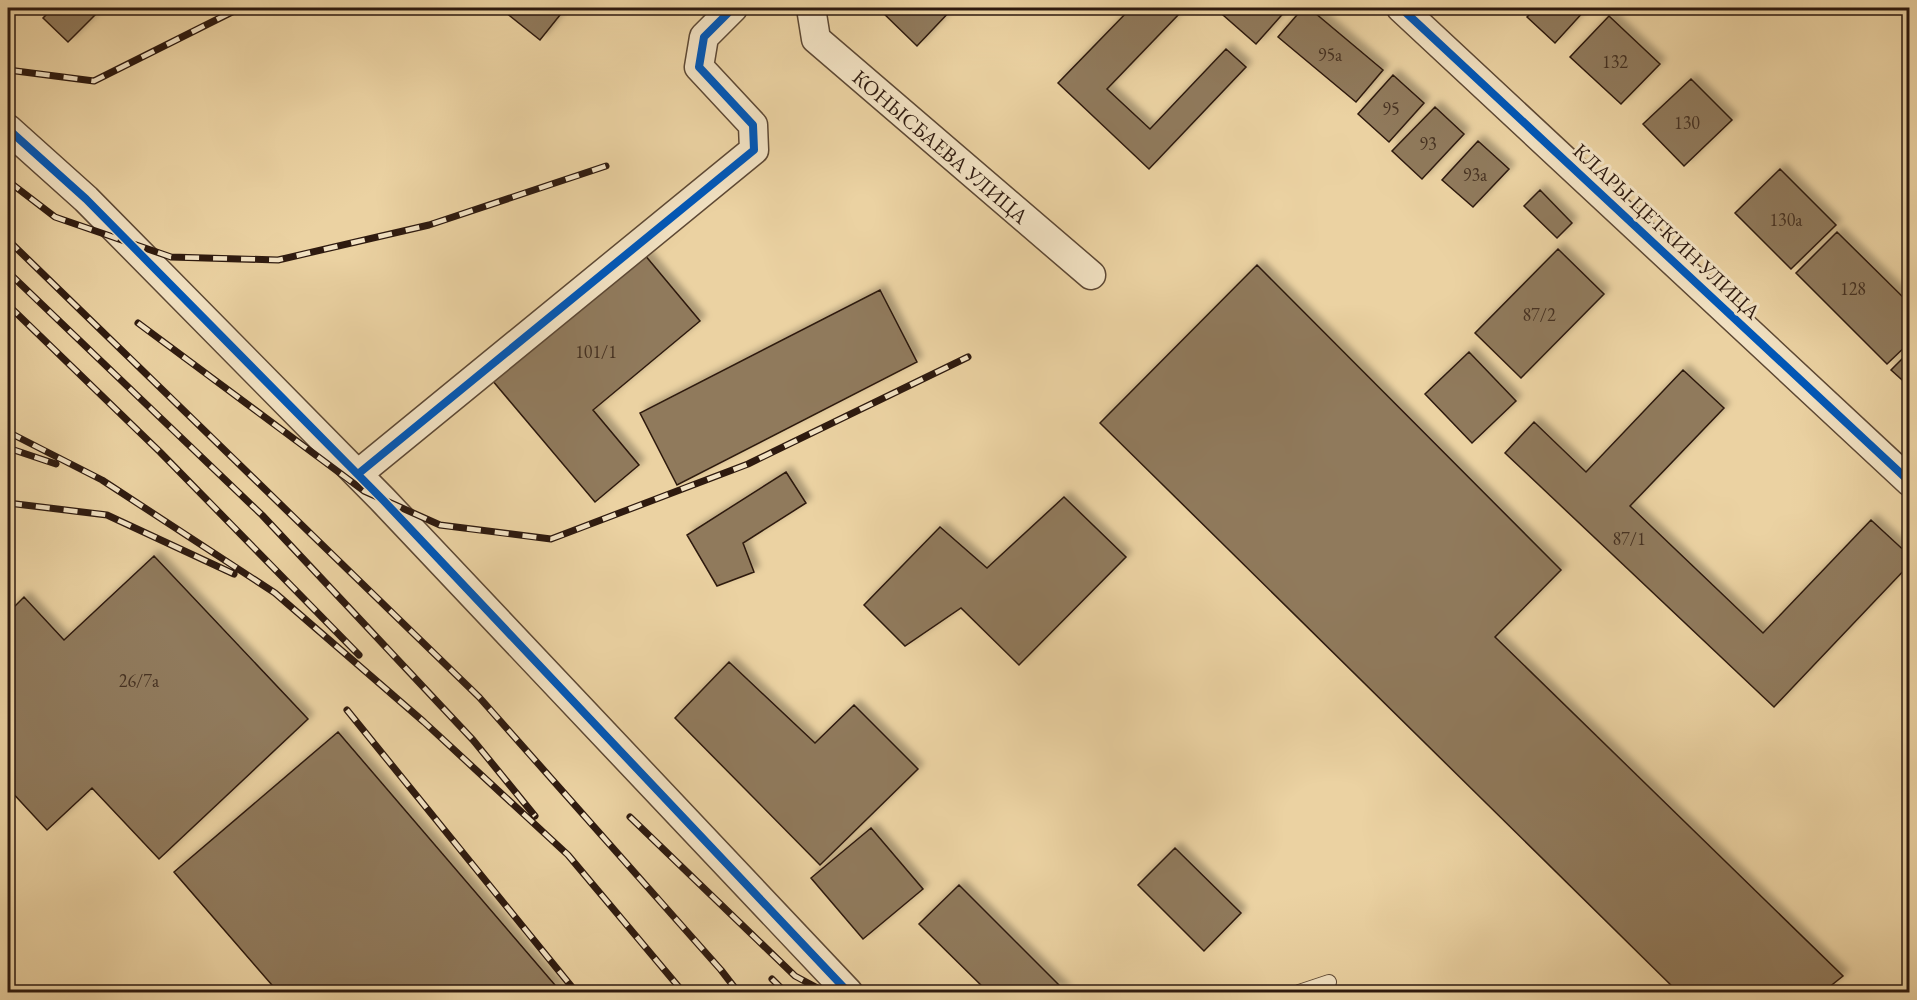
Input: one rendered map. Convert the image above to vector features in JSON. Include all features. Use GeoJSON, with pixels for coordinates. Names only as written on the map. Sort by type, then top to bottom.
{"type":"FeatureCollection","features":[{"type":"Feature","properties":{"kind":"street"},"geometry":{"type":"LineString","coordinates":[[358,474],[754,150],[753,125],[699,67],[704,38],[733,8]]}},
{"type":"Feature","properties":{"kind":"street","name":"КОНЫСБАЕВА УЛИЦА"},"geometry":{"type":"LineString","coordinates":[[811,8],[816,39],[1091,275]]}},
{"type":"Feature","properties":{"kind":"street","name":"КЛАРЫ ЦЕТКИН УЛИЦА"},"geometry":{"type":"LineString","coordinates":[[1401,8],[1910,482]]}},
{"type":"Feature","properties":{"kind":"street"},"geometry":{"type":"LineString","coordinates":[[8,129],[86,199],[358,474],[848,993]]}},
{"type":"Feature","properties":{"kind":"lane"},"geometry":{"type":"LineString","coordinates":[[1299,993],[1329,982]]}},
{"type":"Feature","properties":{"kind":"building"},"geometry":{"type":"Polygon","coordinates":[[[53,8],[102,8],[68,42],[43,18],[53,8]]]}},
{"type":"Feature","properties":{"kind":"building"},"geometry":{"type":"Polygon","coordinates":[[[500,8],[560,8],[564,10],[540,40],[500,8]]]}},
{"type":"Feature","properties":{"kind":"building"},"geometry":{"type":"Polygon","coordinates":[[[878,8],[953,8],[917,46],[878,8]]]}},
{"type":"Feature","properties":{"kind":"building"},"geometry":{"type":"Polygon","coordinates":[[[1131,8],[1174,8],[1180,13],[1107,89],[1150,129],[1226,49],[1246,67],[1149,169],[1058,83],[1131,8]]]}},
{"type":"Feature","properties":{"kind":"building"},"geometry":{"type":"Polygon","coordinates":[[[1215,8],[1288,8],[1256,44],[1215,8]]]}},
{"type":"Feature","properties":{"kind":"building"},"geometry":{"type":"Polygon","coordinates":[[[1303,8],[1309,8],[1383,70],[1356,102],[1278,37],[1303,8]]]}},
{"type":"Feature","properties":{"kind":"building"},"geometry":{"type":"Polygon","coordinates":[[[1536,8],[1586,9],[1555,43],[1527,17],[1536,8]]]}},
{"type":"Feature","properties":{"kind":"building"},"geometry":{"type":"Polygon","coordinates":[[[1609,16],[1660,64],[1621,104],[1570,57],[1609,16]]]}},
{"type":"Feature","properties":{"kind":"building"},"geometry":{"type":"Polygon","coordinates":[[[1393,75],[1424,103],[1389,142],[1358,114],[1393,75]]]}},
{"type":"Feature","properties":{"kind":"building"},"geometry":{"type":"Polygon","coordinates":[[[1691,79],[1732,120],[1684,166],[1643,124],[1691,79]]]}},
{"type":"Feature","properties":{"kind":"building"},"geometry":{"type":"Polygon","coordinates":[[[1435,107],[1464,134],[1422,179],[1392,151],[1435,107]]]}},
{"type":"Feature","properties":{"kind":"building"},"geometry":{"type":"Polygon","coordinates":[[[1478,141],[1509,169],[1473,207],[1442,180],[1478,141]]]}},
{"type":"Feature","properties":{"kind":"building"},"geometry":{"type":"Polygon","coordinates":[[[1780,169],[1836,225],[1791,269],[1735,213],[1780,169]]]}},
{"type":"Feature","properties":{"kind":"building"},"geometry":{"type":"Polygon","coordinates":[[[1540,190],[1572,223],[1557,238],[1524,206],[1540,190]]]}},
{"type":"Feature","properties":{"kind":"building"},"geometry":{"type":"Polygon","coordinates":[[[1837,232],[1910,304],[1910,342],[1887,364],[1796,273],[1837,232]]]}},
{"type":"Feature","properties":{"kind":"building"},"geometry":{"type":"Polygon","coordinates":[[[1558,249],[1604,294],[1521,378],[1475,333],[1558,249]]]}},
{"type":"Feature","properties":{"kind":"building"},"geometry":{"type":"Polygon","coordinates":[[[644,254],[700,321],[593,410],[639,465],[595,502],[492,380],[644,254]]]}},
{"type":"Feature","properties":{"kind":"building"},"geometry":{"type":"Polygon","coordinates":[[[1257,265],[1561,570],[1495,637],[1843,976],[1823,992],[1678,992],[1100,423],[1257,265]]]}},
{"type":"Feature","properties":{"kind":"building"},"geometry":{"type":"Polygon","coordinates":[[[880,290],[917,362],[677,485],[640,413],[880,290]]]}},
{"type":"Feature","properties":{"kind":"building"},"geometry":{"type":"Polygon","coordinates":[[[1910,351],[1910,387],[1891,370],[1910,351]]]}},
{"type":"Feature","properties":{"kind":"building"},"geometry":{"type":"Polygon","coordinates":[[[1469,352],[1516,401],[1472,443],[1425,394],[1469,352]]]}},
{"type":"Feature","properties":{"kind":"building"},"geometry":{"type":"Polygon","coordinates":[[[1683,370],[1724,408],[1630,506],[1763,633],[1871,520],[1910,556],[1910,564],[1774,707],[1505,453],[1534,422],[1586,472],[1683,370]]]}},
{"type":"Feature","properties":{"kind":"building"},"geometry":{"type":"Polygon","coordinates":[[[786,472],[806,503],[743,543],[754,572],[717,586],[687,535],[786,472]]]}},
{"type":"Feature","properties":{"kind":"building"},"geometry":{"type":"Polygon","coordinates":[[[1064,497],[1126,557],[1019,665],[961,608],[905,646],[864,605],[940,527],[987,568],[1064,497]]]}},
{"type":"Feature","properties":{"kind":"building"},"geometry":{"type":"Polygon","coordinates":[[[154,556],[308,719],[159,859],[92,788],[47,830],[8,788],[8,613],[24,597],[64,640],[154,556]]]}},
{"type":"Feature","properties":{"kind":"building"},"geometry":{"type":"Polygon","coordinates":[[[729,662],[815,743],[854,705],[918,769],[820,865],[675,718],[729,662]]]}},
{"type":"Feature","properties":{"kind":"building"},"geometry":{"type":"Polygon","coordinates":[[[338,732],[561,992],[278,992],[174,872],[338,732]]]}},
{"type":"Feature","properties":{"kind":"building"},"geometry":{"type":"Polygon","coordinates":[[[871,828],[923,889],[863,939],[811,878],[871,828]]]}},
{"type":"Feature","properties":{"kind":"building"},"geometry":{"type":"Polygon","coordinates":[[[1175,848],[1241,913],[1204,951],[1138,885],[1175,848]]]}},
{"type":"Feature","properties":{"kind":"building"},"geometry":{"type":"Polygon","coordinates":[[[959,885],[1066,992],[988,992],[919,924],[959,885]]]}},
{"type":"Feature","properties":{"kind":"railway"},"geometry":{"type":"LineString","coordinates":[[8,70],[94,81],[240,8]]}},
{"type":"Feature","properties":{"kind":"railway"},"geometry":{"type":"LineString","coordinates":[[8,181],[55,217],[171,257],[278,260],[429,225],[606,166]]}},
{"type":"Feature","properties":{"kind":"railway"},"geometry":{"type":"LineString","coordinates":[[8,240],[479,697],[738,992]]}},
{"type":"Feature","properties":{"kind":"railway"},"geometry":{"type":"LineString","coordinates":[[8,272],[262,515],[473,740],[535,816]]}},
{"type":"Feature","properties":{"kind":"railway"},"geometry":{"type":"LineString","coordinates":[[8,305],[160,452],[359,655]]}},
{"type":"Feature","properties":{"kind":"railway"},"geometry":{"type":"LineString","coordinates":[[138,323],[364,491],[440,525],[551,539],[748,464],[968,357]]}},
{"type":"Feature","properties":{"kind":"railway"},"geometry":{"type":"LineString","coordinates":[[8,432],[102,480],[275,593],[424,722],[568,855],[683,992]]}},
{"type":"Feature","properties":{"kind":"railway"},"geometry":{"type":"LineString","coordinates":[[8,448],[56,464]]}},
{"type":"Feature","properties":{"kind":"railway"},"geometry":{"type":"LineString","coordinates":[[8,503],[107,515],[234,574]]}},
{"type":"Feature","properties":{"kind":"railway"},"geometry":{"type":"LineString","coordinates":[[347,710],[576,992]]}},
{"type":"Feature","properties":{"kind":"railway"},"geometry":{"type":"LineString","coordinates":[[630,817],[795,976],[825,992]]}},
{"type":"Feature","properties":{"kind":"railway"},"geometry":{"type":"LineString","coordinates":[[772,979],[785,992]]}},
{"type":"Feature","properties":{"kind":"cycle path"},"geometry":{"type":"LineString","coordinates":[[358,474],[754,150],[753,125],[699,67],[704,37],[733,8]]}},
{"type":"Feature","properties":{"kind":"cycle path"},"geometry":{"type":"LineString","coordinates":[[1401,8],[1910,482]]}},
{"type":"Feature","properties":{"kind":"cycle path"},"geometry":{"type":"LineString","coordinates":[[8,129],[86,199],[383,500],[848,992]]}}]}
